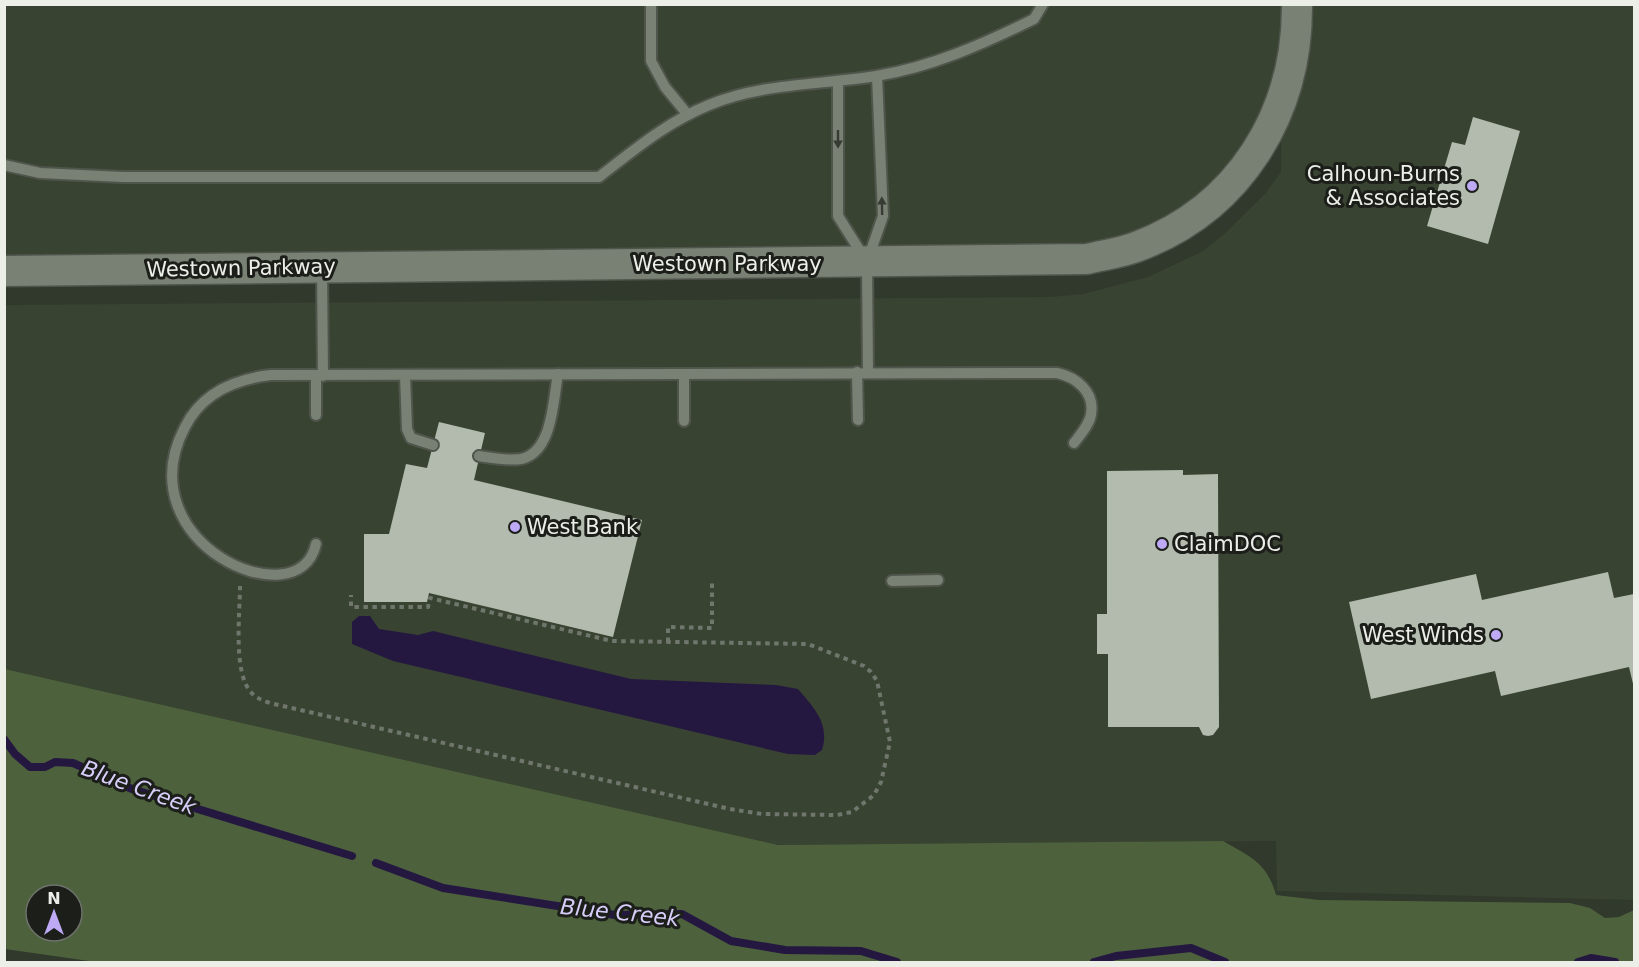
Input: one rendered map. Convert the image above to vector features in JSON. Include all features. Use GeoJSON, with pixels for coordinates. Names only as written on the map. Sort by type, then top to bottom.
{"type":"FeatureCollection","features":[{"type":"Feature","properties":{"kind":"street","name":"Westown Parkway"},"geometry":{"type":"LineString","coordinates":[[4,271],[1086,259],[1134,248],[1179,228],[1218,199],[1251,162],[1275,120],[1290,73],[1297,4]]}},
{"type":"Feature","properties":{"kind":"lane"},"geometry":{"type":"LineString","coordinates":[[651,4],[651,61],[665,87],[688,115]]}},
{"type":"Feature","properties":{"kind":"lane"},"geometry":{"type":"LineString","coordinates":[[4,165],[40,173],[123,177],[599,177],[661,128],[710,104],[762,90],[877,76],[932,64],[991,40],[1034,19],[1043,4]]}},
{"type":"Feature","properties":{"kind":"lane"},"geometry":{"type":"LineString","coordinates":[[858,420],[863,372],[867,262],[883,216],[877,76]]}},
{"type":"Feature","properties":{"kind":"lane"},"geometry":{"type":"LineString","coordinates":[[837,81],[838,216],[867,262]]}},
{"type":"Feature","properties":{"kind":"lane"},"geometry":{"type":"LineString","coordinates":[[316,415],[322,267]]}},
{"type":"Feature","properties":{"kind":"lane"},"geometry":{"type":"LineString","coordinates":[[316,544],[314,554],[305,567],[290,573],[240,568],[214,555],[200,542],[179,510],[172,473],[180,436],[202,404],[233,383],[271,375],[1057,373],[1071,376],[1085,389],[1091,414],[1074,443]]}},
{"type":"Feature","properties":{"kind":"lane"},"geometry":{"type":"LineString","coordinates":[[479,456],[522,459],[536,452],[545,437],[558,374]]}},
{"type":"Feature","properties":{"kind":"lane"},"geometry":{"type":"LineString","coordinates":[[684,374],[684,421]]}},
{"type":"Feature","properties":{"kind":"lane"},"geometry":{"type":"LineString","coordinates":[[405,375],[407,429],[411,438],[433,445]]}},
{"type":"Feature","properties":{"kind":"lane"},"geometry":{"type":"LineString","coordinates":[[892,581],[938,580]]}},
{"type":"Feature","properties":{"kind":"path"},"geometry":{"type":"LineString","coordinates":[[240,568],[241,674],[250,692],[257,698],[730,809],[762,814],[837,815],[852,812],[874,795],[881,783],[890,741],[877,681],[864,666],[808,644],[612,641],[430,598],[428,607],[351,607],[351,595]]}},
{"type":"Feature","properties":{"kind":"path"},"geometry":{"type":"LineString","coordinates":[[668,642],[668,627],[712,628],[712,581]]}},
{"type":"Feature","properties":{"kind":"shaded area"},"geometry":{"type":"Polygon","coordinates":[[[5,5],[1634,5],[1634,900],[1277,891],[1276,841],[778,845],[5,669],[5,305],[1050,297],[1083,294],[1148,277],[1203,251],[1224,234],[1265,194],[1281,172],[1282,107],[1251,162],[1134,248],[5,271],[5,5]]]}},
{"type":"Feature","properties":{"kind":"shaded area"},"geometry":{"type":"Polygon","coordinates":[[[359,616],[370,616],[379,629],[418,635],[433,631],[631,679],[776,685],[798,689],[819,717],[824,732],[822,750],[815,755],[788,754],[393,661],[352,644],[352,622],[359,616]]]}},
{"type":"Feature","properties":{"kind":"green space"},"geometry":{"type":"Polygon","coordinates":[[[5,669],[778,845],[1223,841],[1249,856],[1262,868],[1268,875],[1276,895],[1319,900],[1570,903],[1590,908],[1605,918],[1619,917],[1634,910],[1634,962],[96,962],[5,949],[5,669]]]}},
{"type":"Feature","properties":{"kind":"building","name":"Calhoun-Burns & Associates"},"geometry":{"type":"Polygon","coordinates":[[[1473,117],[1520,131],[1488,244],[1427,226],[1452,142],[1465,145],[1473,117]]]}},
{"type":"Feature","properties":{"kind":"building","name":"West Bank"},"geometry":{"type":"Polygon","coordinates":[[[439,422],[485,433],[474,480],[642,520],[613,637],[429,593],[427,602],[364,602],[364,534],[389,534],[406,464],[427,468],[439,422]]]}},
{"type":"Feature","properties":{"kind":"building","name":"ClaimDOC"},"geometry":{"type":"Polygon","coordinates":[[[1183,470],[1183,475],[1218,474],[1219,727],[1213,735],[1208,736],[1203,735],[1199,727],[1108,727],[1108,654],[1097,654],[1097,614],[1107,614],[1107,471],[1183,470]]]}},
{"type":"Feature","properties":{"kind":"building","name":"West Winds"},"geometry":{"type":"Polygon","coordinates":[[[1608,572],[1614,598],[1634,594],[1634,688],[1629,667],[1501,696],[1495,671],[1371,699],[1349,602],[1476,574],[1482,600],[1608,572]]]}},
{"type":"Feature","properties":{"kind":"waterway","name":"Blue Creek"},"geometry":{"type":"LineString","coordinates":[[4,739],[15,754],[30,767],[45,767],[55,762],[73,763],[132,789],[352,856]]}},
{"type":"Feature","properties":{"kind":"waterway","name":"Blue Creek"},"geometry":{"type":"LineString","coordinates":[[376,863],[443,888],[615,915],[682,914],[731,941],[785,950],[861,951],[897,962]]}},
{"type":"Feature","properties":{"kind":"waterway","name":"Blue Creek"},"geometry":{"type":"LineString","coordinates":[[1094,962],[1116,956],[1191,948],[1225,962]]}},
{"type":"Feature","properties":{"kind":"waterway","name":"Blue Creek"},"geometry":{"type":"LineString","coordinates":[[1578,962],[1591,958],[1615,962]]}},
{"type":"Feature","properties":{"kind":"place","name":"Calhoun-Burns & Associates"},"geometry":{"type":"Point","coordinates":[1472,186]}},
{"type":"Feature","properties":{"kind":"place","name":"West Bank"},"geometry":{"type":"Point","coordinates":[515,527]}},
{"type":"Feature","properties":{"kind":"place","name":"ClaimDOC"},"geometry":{"type":"Point","coordinates":[1162,544]}},
{"type":"Feature","properties":{"kind":"place","name":"West Winds"},"geometry":{"type":"Point","coordinates":[1496,635]}}]}
